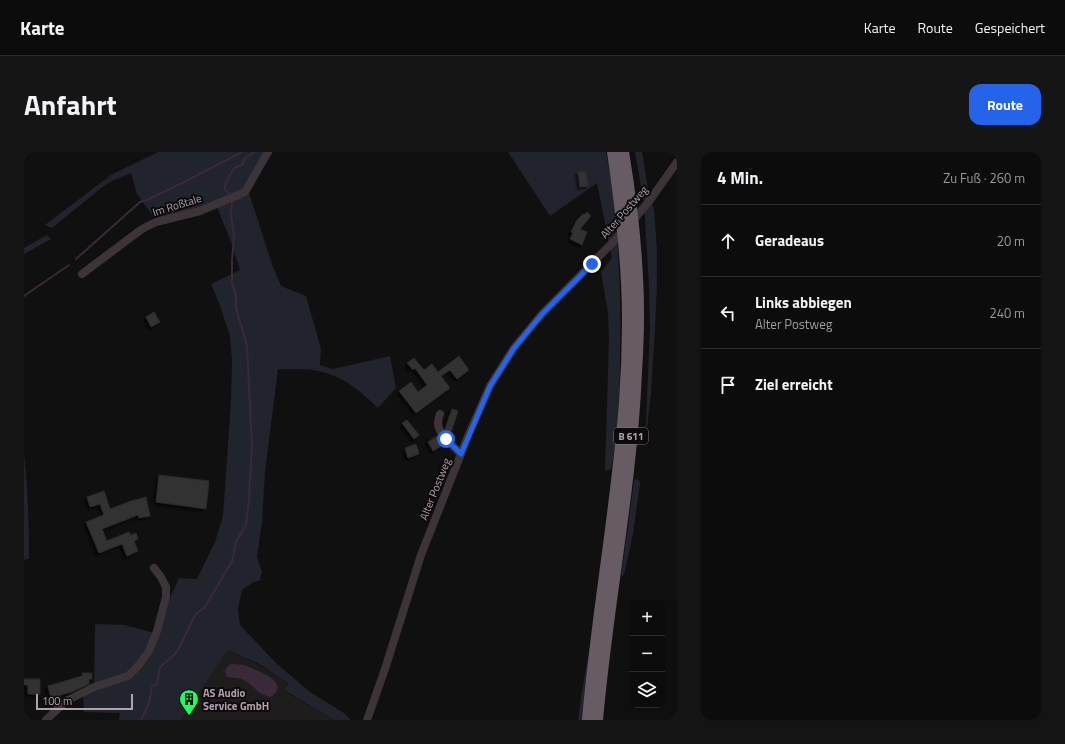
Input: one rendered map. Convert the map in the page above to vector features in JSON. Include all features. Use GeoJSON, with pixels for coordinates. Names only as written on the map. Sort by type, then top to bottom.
{"type":"FeatureCollection","features":[{"type":"Feature","properties":{"kind":"highway","name":"B 611"},"geometry":{"type":"LineString","coordinates":[[588,720],[617,485],[627,375],[627,281],[624,237],[613,152]]}},
{"type":"Feature","properties":{"kind":"highway","name":"B 611"},"geometry":{"type":"LineString","coordinates":[[597,720],[627,478],[636,373],[638,322],[637,279],[629,185],[623,152]]}},
{"type":"Feature","properties":{"kind":"street","name":"Im Roßtale"},"geometry":{"type":"LineString","coordinates":[[82,274],[142,229],[156,222],[200,210],[245,192],[268,152]]}},
{"type":"Feature","properties":{"kind":"street","name":"Alter Postweg"},"geometry":{"type":"LineString","coordinates":[[367,720],[421,555],[490,386],[514,348],[542,314],[631,223],[650,200],[677,162]]}},
{"type":"Feature","properties":{"kind":"street"},"geometry":{"type":"LineString","coordinates":[[440,414],[438,422],[439,429],[446,439],[461,454]]}},
{"type":"Feature","properties":{"kind":"street"},"geometry":{"type":"LineString","coordinates":[[46,720],[66,701],[94,687],[128,676],[138,666],[149,651],[166,597],[166,587],[154,568]]}},
{"type":"Feature","properties":{"kind":"shaded area"},"geometry":{"type":"Polygon","coordinates":[[[158,152],[269,152],[248,190],[273,267],[281,286],[306,296],[321,349],[320,365],[333,369],[390,356],[396,388],[378,408],[358,390],[336,377],[314,370],[278,369],[265,472],[262,522],[257,557],[262,572],[260,580],[252,583],[242,590],[238,609],[240,625],[277,664],[310,692],[344,713],[351,720],[334,720],[284,690],[288,683],[259,664],[228,650],[181,720],[119,720],[120,713],[84,712],[83,695],[94,689],[95,624],[125,625],[158,634],[169,600],[179,578],[197,579],[215,542],[223,516],[231,401],[232,361],[230,336],[211,284],[240,270],[216,204],[157,222],[137,194],[131,173],[105,185],[52,228],[45,225],[111,175],[158,152]]]}},
{"type":"Feature","properties":{"kind":"shaded area"},"geometry":{"type":"Polygon","coordinates":[[[508,152],[606,152],[613,191],[617,232],[620,293],[620,334],[619,397],[616,441],[611,469],[605,471],[609,338],[608,313],[601,272],[612,258],[597,183],[550,216],[508,152]]]}},
{"type":"Feature","properties":{"kind":"shaded area"},"geometry":{"type":"Polygon","coordinates":[[[635,152],[642,152],[650,200],[654,209],[657,250],[655,328],[651,392],[645,446],[650,327],[649,286],[644,203],[635,152]]]}},
{"type":"Feature","properties":{"kind":"shaded area"},"geometry":{"type":"Polygon","coordinates":[[[47,235],[51,239],[24,254],[24,248],[47,235]]]}},
{"type":"Feature","properties":{"kind":"shaded area"},"geometry":{"type":"Polygon","coordinates":[[[24,454],[28,506],[29,559],[24,560],[24,454]]]}},
{"type":"Feature","properties":{"kind":"shaded area"},"geometry":{"type":"Polygon","coordinates":[[[636,479],[639,480],[640,483],[633,534],[624,575],[622,576],[634,481],[636,479]]]}},
{"type":"Feature","properties":{"kind":"shaded area"},"geometry":{"type":"Polygon","coordinates":[[[591,641],[584,720],[578,720],[582,691],[591,641]]]}},
{"type":"Feature","properties":{"kind":"shaded area"},"geometry":{"type":"Polygon","coordinates":[[[228,650],[259,665],[288,683],[284,691],[334,720],[181,720],[228,650]]]}},
{"type":"Feature","properties":{"kind":"shaded area"},"geometry":{"type":"Polygon","coordinates":[[[230,664],[247,666],[272,678],[277,685],[276,693],[271,697],[266,696],[244,680],[226,676],[225,670],[230,664]]]}},
{"type":"Feature","properties":{"kind":"building"},"geometry":{"type":"Polygon","coordinates":[[[586,171],[588,186],[580,187],[578,172],[586,171]]]}},
{"type":"Feature","properties":{"kind":"building"},"geometry":{"type":"Polygon","coordinates":[[[587,212],[591,216],[580,229],[587,232],[582,245],[570,239],[573,233],[571,232],[577,220],[587,212]]]}},
{"type":"Feature","properties":{"kind":"building"},"geometry":{"type":"Polygon","coordinates":[[[154,312],[160,322],[151,327],[146,317],[154,312]]]}},
{"type":"Feature","properties":{"kind":"building"},"geometry":{"type":"Polygon","coordinates":[[[459,356],[469,370],[457,379],[450,370],[441,376],[450,388],[416,413],[399,391],[411,382],[418,392],[427,385],[415,368],[413,370],[407,363],[414,358],[424,370],[432,364],[438,372],[459,356]]]}},
{"type":"Feature","properties":{"kind":"building"},"geometry":{"type":"Polygon","coordinates":[[[452,409],[458,411],[451,432],[445,429],[452,409]]]}},
{"type":"Feature","properties":{"kind":"building"},"geometry":{"type":"Polygon","coordinates":[[[407,420],[419,435],[414,439],[402,423],[407,420]]]}},
{"type":"Feature","properties":{"kind":"building"},"geometry":{"type":"Polygon","coordinates":[[[437,436],[443,445],[433,451],[428,442],[437,436]]]}},
{"type":"Feature","properties":{"kind":"building"},"geometry":{"type":"Polygon","coordinates":[[[416,444],[419,454],[408,458],[405,448],[416,444]]]}},
{"type":"Feature","properties":{"kind":"building"},"geometry":{"type":"Polygon","coordinates":[[[159,475],[209,481],[206,509],[156,502],[159,475]]]}},
{"type":"Feature","properties":{"kind":"building"},"geometry":{"type":"Polygon","coordinates":[[[104,491],[110,509],[146,497],[150,516],[139,518],[138,515],[102,529],[107,541],[129,532],[131,535],[136,533],[138,539],[134,541],[138,551],[127,556],[122,544],[99,553],[86,522],[104,515],[100,504],[90,507],[87,497],[104,491]]]}},
{"type":"Feature","properties":{"kind":"building"},"geometry":{"type":"Polygon","coordinates":[[[82,673],[92,673],[92,679],[89,679],[89,684],[72,692],[60,695],[61,698],[58,701],[52,703],[48,686],[82,676],[82,673]]]}},
{"type":"Feature","properties":{"kind":"building"},"geometry":{"type":"Polygon","coordinates":[[[24,679],[40,679],[40,694],[28,694],[28,685],[24,685],[24,679]]]}},
{"type":"Feature","properties":{"kind":"waterway"},"geometry":{"type":"LineString","coordinates":[[76,259],[140,202],[184,182],[242,152]]}},
{"type":"Feature","properties":{"kind":"waterway"},"geometry":{"type":"LineString","coordinates":[[229,193],[225,190],[225,187],[234,168],[242,165],[245,158],[255,152]]}},
{"type":"Feature","properties":{"kind":"waterway"},"geometry":{"type":"LineString","coordinates":[[141,720],[149,703],[152,687],[157,684],[160,667],[178,650],[195,615],[205,607],[232,561],[236,542],[246,525],[252,447],[247,345],[236,308],[236,296],[232,282],[234,237],[231,215],[232,202]]}},
{"type":"Feature","properties":{"kind":"waterway"},"geometry":{"type":"LineString","coordinates":[[24,296],[69,265]]}},
{"type":"Feature","properties":{"kind":"place","name":"AS Audio Service GmbH"},"geometry":{"type":"Point","coordinates":[189,716]}},
{"type":"Feature","properties":{"kind":"route"},"geometry":{"type":"LineString","coordinates":[[446,439],[461,454],[490,386],[514,348],[542,314],[592,264]]}}]}
